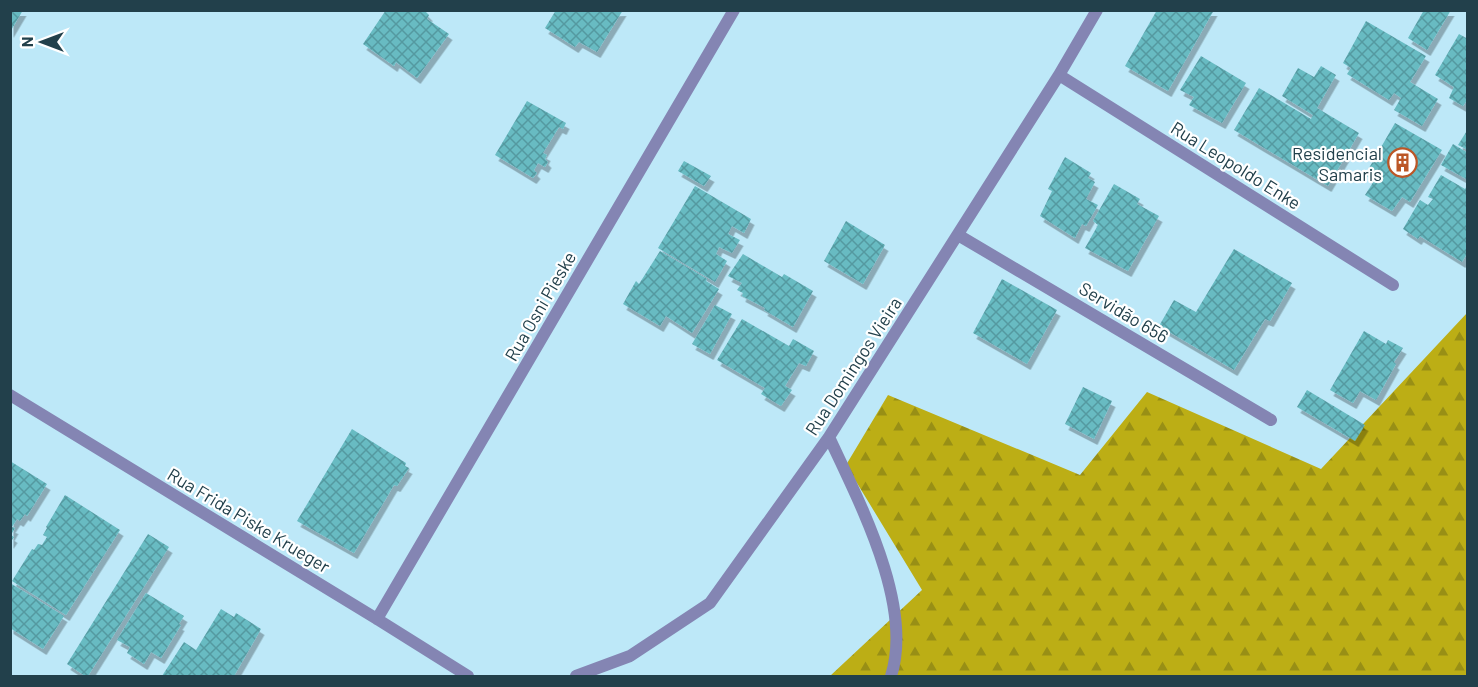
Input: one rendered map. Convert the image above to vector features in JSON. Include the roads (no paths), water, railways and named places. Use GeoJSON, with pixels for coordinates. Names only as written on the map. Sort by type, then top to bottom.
{"type":"FeatureCollection","features":[{"type":"Feature","properties":{"kind":"street","name":"Rua Osni Pieske"},"geometry":{"type":"LineString","coordinates":[[377,619],[734,10]]}},
{"type":"Feature","properties":{"kind":"street","name":"Rua Domingos Vieira"},"geometry":{"type":"LineString","coordinates":[[576,676],[630,656],[710,603],[829,437],[1059,75],[1097,10]]}},
{"type":"Feature","properties":{"kind":"street","name":"Rua Leopoldo Enke"},"geometry":{"type":"LineString","coordinates":[[1059,75],[1393,285]]}},
{"type":"Feature","properties":{"kind":"street","name":"Servidão 656"},"geometry":{"type":"LineString","coordinates":[[958,235],[1271,420]]}},
{"type":"Feature","properties":{"kind":"street","name":"Rua Frida Piske Krueger"},"geometry":{"type":"LineString","coordinates":[[10,395],[468,676]]}},
{"type":"Feature","properties":{"kind":"street"},"geometry":{"type":"LineString","coordinates":[[829,437],[884,564],[895,619],[894,665],[891,676]]}},
{"type":"Feature","properties":{"kind":"place","name":"Residencial Samaris"},"geometry":{"type":"Point","coordinates":[1403,163]}}]}
